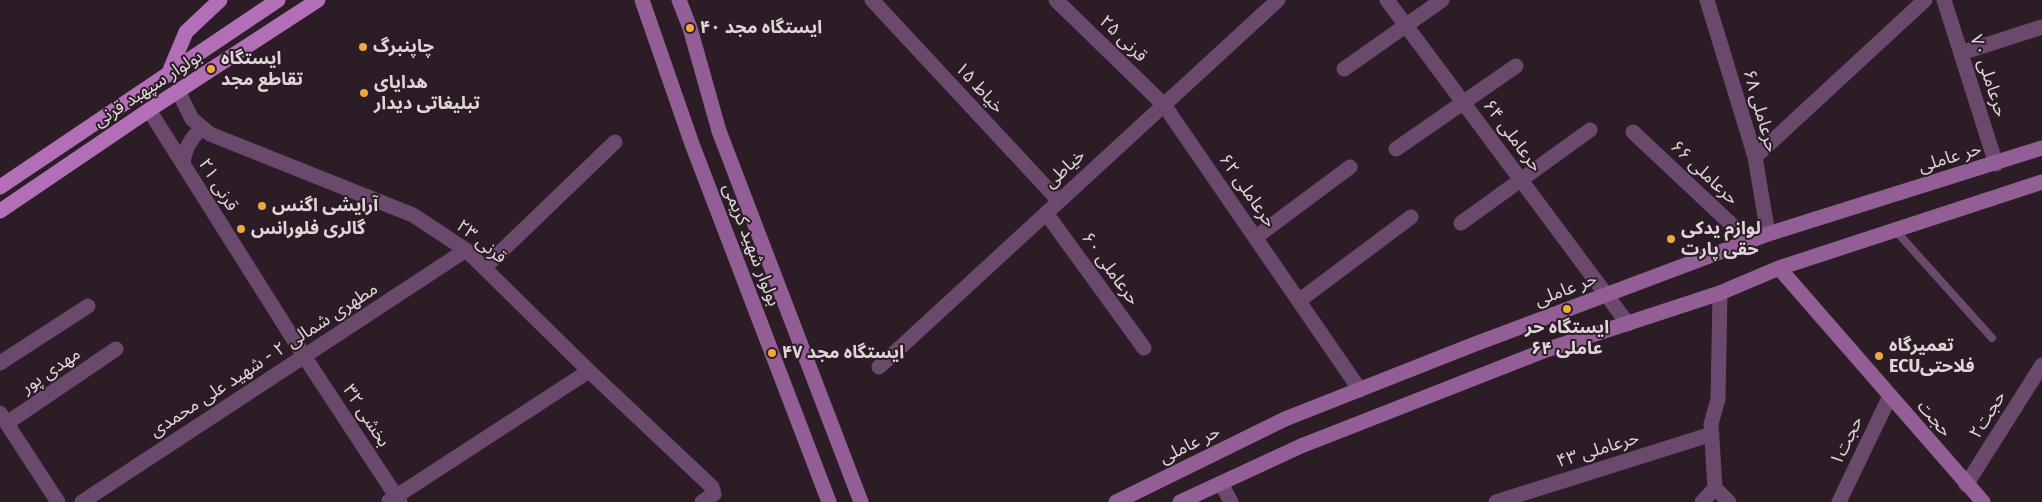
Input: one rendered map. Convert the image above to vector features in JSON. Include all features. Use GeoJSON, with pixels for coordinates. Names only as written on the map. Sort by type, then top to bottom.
{"type":"FeatureCollection","features":[{"type":"Feature","properties":{"kind":"main road"},"geometry":{"type":"LineString","coordinates":[[168,75],[186,32],[220,0]]}},
{"type":"Feature","properties":{"kind":"main road","name":"بولوار سپهبد قرنی"},"geometry":{"type":"LineString","coordinates":[[0,187],[278,0]]}},
{"type":"Feature","properties":{"kind":"main road","name":"بولوار سپهبد قرنی"},"geometry":{"type":"LineString","coordinates":[[0,211],[149,110],[318,0]]}},
{"type":"Feature","properties":{"kind":"main road","name":"بولوار شهید کریمی"},"geometry":{"type":"LineString","coordinates":[[642,0],[692,144],[829,502]]}},
{"type":"Feature","properties":{"kind":"main road","name":"بولوار شهید کریمی"},"geometry":{"type":"LineString","coordinates":[[678,0],[690,28],[719,131],[861,502]]}},
{"type":"Feature","properties":{"kind":"main road","name":"حر عاملی"},"geometry":{"type":"LineString","coordinates":[[1116,502],[1285,419],[1608,294],[1768,234],[2042,148]]}},
{"type":"Feature","properties":{"kind":"main road"},"geometry":{"type":"LineString","coordinates":[[1180,502],[1301,446],[1546,350],[1720,293],[1779,268],[2042,182]]}},
{"type":"Feature","properties":{"kind":"main road","name":"حجت"},"geometry":{"type":"LineString","coordinates":[[1779,268],[1966,485],[1983,502]]}},
{"type":"Feature","properties":{"kind":"street","name":"خیاط ۱۵"},"geometry":{"type":"LineString","coordinates":[[872,0],[1059,201]]}},
{"type":"Feature","properties":{"kind":"street","name":"قرنی ۲۵"},"geometry":{"type":"LineString","coordinates":[[1056,0],[1164,104]]}},
{"type":"Feature","properties":{"kind":"street","name":"حرعاملی ۶۴"},"geometry":{"type":"LineString","coordinates":[[1387,0],[1608,294],[1628,324]]}},
{"type":"Feature","properties":{"kind":"street"},"geometry":{"type":"LineString","coordinates":[[1344,69],[1442,0]]}},
{"type":"Feature","properties":{"kind":"street","name":"حرعاملی ۶۸"},"geometry":{"type":"LineString","coordinates":[[1707,0],[1755,157],[1768,234]]}},
{"type":"Feature","properties":{"kind":"street"},"geometry":{"type":"LineString","coordinates":[[1755,157],[1925,0]]}},
{"type":"Feature","properties":{"kind":"street","name":"حرعاملی ۷۰"},"geometry":{"type":"LineString","coordinates":[[1944,0],[1996,164]]}},
{"type":"Feature","properties":{"kind":"street","name":"خیاطی"},"geometry":{"type":"LineString","coordinates":[[879,367],[1164,104],[1268,3]]}},
{"type":"Feature","properties":{"kind":"street"},"geometry":{"type":"LineString","coordinates":[[1961,53],[2042,27]]}},
{"type":"Feature","properties":{"kind":"street"},"geometry":{"type":"LineString","coordinates":[[1396,149],[1516,66]]}},
{"type":"Feature","properties":{"kind":"street","name":"قرنی ۲۳"},"geometry":{"type":"LineString","coordinates":[[178,91],[192,119],[210,134],[413,215],[466,250],[588,371],[712,487],[708,498]]}},
{"type":"Feature","properties":{"kind":"street","name":"حرعاملی ۶۲"},"geometry":{"type":"LineString","coordinates":[[1164,104],[1360,390]]}},
{"type":"Feature","properties":{"kind":"street","name":"قرنی ۲۱"},"geometry":{"type":"LineString","coordinates":[[149,110],[304,356]]}},
{"type":"Feature","properties":{"kind":"street"},"geometry":{"type":"LineString","coordinates":[[182,163],[188,144],[194,135],[203,128]]}},
{"type":"Feature","properties":{"kind":"street"},"geometry":{"type":"LineString","coordinates":[[1461,223],[1590,130]]}},
{"type":"Feature","properties":{"kind":"street","name":"حرعاملی ۶۶"},"geometry":{"type":"LineString","coordinates":[[1633,132],[1749,242]]}},
{"type":"Feature","properties":{"kind":"street"},"geometry":{"type":"LineString","coordinates":[[485,267],[615,142]]}},
{"type":"Feature","properties":{"kind":"street"},"geometry":{"type":"LineString","coordinates":[[1256,237],[1350,167]]}},
{"type":"Feature","properties":{"kind":"street","name":"حرعاملی ۶۰"},"geometry":{"type":"LineString","coordinates":[[1046,213],[1144,348]]}},
{"type":"Feature","properties":{"kind":"street"},"geometry":{"type":"LineString","coordinates":[[1300,300],[1411,217]]}},
{"type":"Feature","properties":{"kind":"street","name":"مطهری شمالی ۲ - شهید علی محمدی"},"geometry":{"type":"LineString","coordinates":[[82,502],[466,250]]}},
{"type":"Feature","properties":{"kind":"street"},"geometry":{"type":"LineString","coordinates":[[1720,293],[1718,399],[1711,424],[1715,488],[1729,502]]}},
{"type":"Feature","properties":{"kind":"street"},"geometry":{"type":"LineString","coordinates":[[0,363],[88,306]]}},
{"type":"Feature","properties":{"kind":"street","name":"مهدی پور"},"geometry":{"type":"LineString","coordinates":[[3,418],[116,349]]}},
{"type":"Feature","properties":{"kind":"street","name":"بخشی ۳۲"},"geometry":{"type":"LineString","coordinates":[[304,356],[395,500]]}},
{"type":"Feature","properties":{"kind":"street","name":"حجت۲"},"geometry":{"type":"LineString","coordinates":[[1966,485],[2042,365]]}},
{"type":"Feature","properties":{"kind":"street"},"geometry":{"type":"LineString","coordinates":[[395,500],[588,371]]}},
{"type":"Feature","properties":{"kind":"street","name":"حجت۱"},"geometry":{"type":"LineString","coordinates":[[1839,502],[1890,396]]}},
{"type":"Feature","properties":{"kind":"street"},"geometry":{"type":"LineString","coordinates":[[3,418],[58,502]]}},
{"type":"Feature","properties":{"kind":"street","name":"حرعاملی ۴۳"},"geometry":{"type":"LineString","coordinates":[[1497,502],[1712,434]]}},
{"type":"Feature","properties":{"kind":"street"},"geometry":{"type":"LineString","coordinates":[[1221,483],[1231,502]]}},
{"type":"Feature","properties":{"kind":"street"},"geometry":{"type":"LineString","coordinates":[[1702,502],[1715,488]]}},
{"type":"Feature","properties":{"kind":"lane"},"geometry":{"type":"LineString","coordinates":[[1895,230],[1992,338]]}},
{"type":"Feature","properties":{"kind":"place","name":"ایستگاه مجد ۴۰"},"geometry":{"type":"Point","coordinates":[690,28]}},
{"type":"Feature","properties":{"kind":"place","name":"چاپنبرگ"},"geometry":{"type":"Point","coordinates":[363,47]}},
{"type":"Feature","properties":{"kind":"place","name":"ایستگاه تقاطع مجد"},"geometry":{"type":"Point","coordinates":[211,69]}},
{"type":"Feature","properties":{"kind":"place","name":"هدایای تبلیغاتی دیدار"},"geometry":{"type":"Point","coordinates":[364,93]}},
{"type":"Feature","properties":{"kind":"place","name":"آرایشی اگنس"},"geometry":{"type":"Point","coordinates":[262,206]}},
{"type":"Feature","properties":{"kind":"place","name":"گالری فلورانس"},"geometry":{"type":"Point","coordinates":[241,229]}},
{"type":"Feature","properties":{"kind":"place","name":"لوازم یدکی حقی پارت"},"geometry":{"type":"Point","coordinates":[1671,239]}},
{"type":"Feature","properties":{"kind":"place","name":"ایستگاه حر عاملی ۶۴"},"geometry":{"type":"Point","coordinates":[1567,309]}},
{"type":"Feature","properties":{"kind":"place","name":"ایستگاه مجد ۴۷"},"geometry":{"type":"Point","coordinates":[772,353]}},
{"type":"Feature","properties":{"kind":"place","name":"تعمیرگاه ECUفلاحتی"},"geometry":{"type":"Point","coordinates":[1879,356]}}]}
